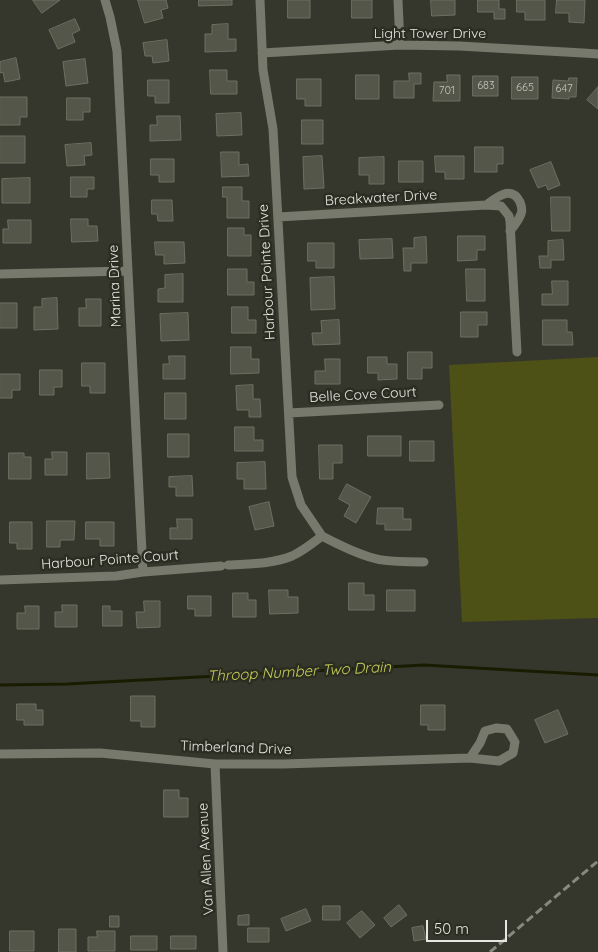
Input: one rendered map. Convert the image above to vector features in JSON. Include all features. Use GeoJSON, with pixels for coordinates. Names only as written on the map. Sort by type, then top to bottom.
{"type":"FeatureCollection","features":[{"type":"Feature","properties":{"kind":"street","name":"Marina Drive"},"geometry":{"type":"LineString","coordinates":[[105,0],[117,51],[143,572]]}},
{"type":"Feature","properties":{"kind":"street","name":"Harbour Pointe Drive"},"geometry":{"type":"LineString","coordinates":[[260,0],[263,70],[273,129],[292,477],[301,506],[322,536]]}},
{"type":"Feature","properties":{"kind":"street"},"geometry":{"type":"LineString","coordinates":[[398,0],[400,45]]}},
{"type":"Feature","properties":{"kind":"street","name":"Light Tower Drive"},"geometry":{"type":"LineString","coordinates":[[262,53],[400,45],[459,46],[598,54]]}},
{"type":"Feature","properties":{"kind":"street"},"geometry":{"type":"LineString","coordinates":[[486,205],[501,194],[513,194],[517,197],[521,205],[521,214],[510,231]]}},
{"type":"Feature","properties":{"kind":"street"},"geometry":{"type":"LineString","coordinates":[[486,205],[501,206],[509,216],[517,352]]}},
{"type":"Feature","properties":{"kind":"street","name":"Breakwater Drive"},"geometry":{"type":"LineString","coordinates":[[278,217],[486,205]]}},
{"type":"Feature","properties":{"kind":"street"},"geometry":{"type":"LineString","coordinates":[[0,274],[127,272]]}},
{"type":"Feature","properties":{"kind":"street","name":"Belle Cove Court"},"geometry":{"type":"LineString","coordinates":[[289,413],[439,405]]}},
{"type":"Feature","properties":{"kind":"street"},"geometry":{"type":"LineString","coordinates":[[322,536],[349,550],[374,559],[424,562]]}},
{"type":"Feature","properties":{"kind":"street","name":"Harbour Pointe Court"},"geometry":{"type":"LineString","coordinates":[[0,580],[116,576],[143,572],[259,564],[292,556],[322,536]]}},
{"type":"Feature","properties":{"kind":"street","name":"Timberland Drive"},"geometry":{"type":"LineString","coordinates":[[0,754],[100,753],[215,764],[284,764],[470,758],[499,761],[513,753],[515,742],[507,729],[496,728],[485,731],[470,758]]}},
{"type":"Feature","properties":{"kind":"street","name":"Van Allen Avenue"},"geometry":{"type":"LineString","coordinates":[[215,764],[224,952]]}},
{"type":"Feature","properties":{"kind":"green space"},"geometry":{"type":"Polygon","coordinates":[[[598,357],[598,618],[462,622],[449,365],[598,357]]]}},
{"type":"Feature","properties":{"kind":"building"},"geometry":{"type":"Polygon","coordinates":[[[33,0],[60,0],[42,13],[33,0]]]}},
{"type":"Feature","properties":{"kind":"building"},"geometry":{"type":"Polygon","coordinates":[[[138,0],[166,0],[168,8],[161,10],[163,18],[145,23],[138,0]]]}},
{"type":"Feature","properties":{"kind":"building"},"geometry":{"type":"Polygon","coordinates":[[[199,0],[232,0],[232,5],[199,6],[199,0]]]}},
{"type":"Feature","properties":{"kind":"building"},"geometry":{"type":"Polygon","coordinates":[[[288,0],[310,0],[310,18],[288,18],[288,0]]]}},
{"type":"Feature","properties":{"kind":"building"},"geometry":{"type":"Polygon","coordinates":[[[352,0],[372,0],[372,18],[352,18],[352,0]]]}},
{"type":"Feature","properties":{"kind":"building"},"geometry":{"type":"Polygon","coordinates":[[[431,0],[455,0],[455,15],[432,16],[431,0]]]}},
{"type":"Feature","properties":{"kind":"building"},"geometry":{"type":"Polygon","coordinates":[[[478,0],[499,0],[499,9],[505,9],[505,19],[494,19],[494,12],[478,12],[478,0]]]}},
{"type":"Feature","properties":{"kind":"building"},"geometry":{"type":"Polygon","coordinates":[[[517,0],[545,0],[545,20],[525,20],[525,12],[517,12],[517,0]]]}},
{"type":"Feature","properties":{"kind":"building"},"geometry":{"type":"Polygon","coordinates":[[[557,0],[585,0],[584,23],[569,22],[569,13],[556,13],[557,0]]]}},
{"type":"Feature","properties":{"kind":"building"},"geometry":{"type":"Polygon","coordinates":[[[75,19],[80,30],[72,34],[75,42],[58,49],[49,30],[75,19]]]}},
{"type":"Feature","properties":{"kind":"building"},"geometry":{"type":"Polygon","coordinates":[[[228,24],[228,39],[236,39],[236,51],[205,52],[205,34],[212,34],[212,25],[228,24]]]}},
{"type":"Feature","properties":{"kind":"building"},"geometry":{"type":"Polygon","coordinates":[[[167,40],[169,61],[153,63],[152,56],[145,56],[143,43],[167,40]]]}},
{"type":"Feature","properties":{"kind":"building"},"geometry":{"type":"Polygon","coordinates":[[[16,58],[20,79],[5,82],[3,72],[0,73],[0,62],[16,58]]]}},
{"type":"Feature","properties":{"kind":"building"},"geometry":{"type":"Polygon","coordinates":[[[85,59],[88,83],[66,86],[63,62],[85,59]]]}},
{"type":"Feature","properties":{"kind":"building"},"geometry":{"type":"Polygon","coordinates":[[[210,70],[227,70],[227,81],[237,81],[237,94],[211,94],[210,70]]]}},
{"type":"Feature","properties":{"kind":"building"},"geometry":{"type":"Polygon","coordinates":[[[409,73],[421,73],[421,84],[414,84],[414,98],[394,98],[394,81],[409,81],[409,73]]]}},
{"type":"Feature","properties":{"kind":"building"},"geometry":{"type":"Polygon","coordinates":[[[356,75],[379,75],[379,99],[356,99],[356,75]]]}},
{"type":"Feature","properties":{"kind":"building"},"geometry":{"type":"Polygon","coordinates":[[[447,75],[460,75],[460,101],[433,101],[434,82],[447,82],[447,75]]]}},
{"type":"Feature","properties":{"kind":"building"},"geometry":{"type":"Polygon","coordinates":[[[473,76],[498,76],[498,96],[473,96],[473,76]]]}},
{"type":"Feature","properties":{"kind":"building"},"geometry":{"type":"Polygon","coordinates":[[[512,77],[538,77],[538,99],[512,99],[512,77]]]}},
{"type":"Feature","properties":{"kind":"building"},"geometry":{"type":"Polygon","coordinates":[[[569,78],[577,78],[576,97],[569,97],[569,99],[552,98],[553,80],[568,81],[569,78]]]}},
{"type":"Feature","properties":{"kind":"building"},"geometry":{"type":"Polygon","coordinates":[[[297,79],[321,79],[321,106],[305,106],[305,99],[297,99],[297,79]]]}},
{"type":"Feature","properties":{"kind":"building"},"geometry":{"type":"Polygon","coordinates":[[[148,80],[169,80],[169,103],[155,103],[155,96],[148,96],[148,80]]]}},
{"type":"Feature","properties":{"kind":"building"},"geometry":{"type":"Polygon","coordinates":[[[598,87],[598,109],[587,100],[598,87]]]}},
{"type":"Feature","properties":{"kind":"building"},"geometry":{"type":"Polygon","coordinates":[[[0,97],[27,97],[27,117],[20,117],[20,125],[0,125],[0,97]]]}},
{"type":"Feature","properties":{"kind":"building"},"geometry":{"type":"Polygon","coordinates":[[[67,98],[90,98],[90,112],[83,112],[83,120],[67,120],[67,98]]]}},
{"type":"Feature","properties":{"kind":"building"},"geometry":{"type":"Polygon","coordinates":[[[241,113],[242,135],[217,136],[216,114],[241,113]]]}},
{"type":"Feature","properties":{"kind":"building"},"geometry":{"type":"Polygon","coordinates":[[[157,116],[180,116],[181,140],[150,141],[150,125],[157,125],[157,116]]]}},
{"type":"Feature","properties":{"kind":"building"},"geometry":{"type":"Polygon","coordinates":[[[302,120],[323,120],[323,144],[302,144],[302,120]]]}},
{"type":"Feature","properties":{"kind":"building"},"geometry":{"type":"Polygon","coordinates":[[[0,136],[25,136],[25,163],[0,163],[0,136]]]}},
{"type":"Feature","properties":{"kind":"building"},"geometry":{"type":"Polygon","coordinates":[[[91,143],[92,155],[84,156],[85,165],[67,166],[65,145],[91,143]]]}},
{"type":"Feature","properties":{"kind":"building"},"geometry":{"type":"Polygon","coordinates":[[[475,147],[503,147],[503,164],[497,164],[497,172],[475,172],[475,147]]]}},
{"type":"Feature","properties":{"kind":"building"},"geometry":{"type":"Polygon","coordinates":[[[221,152],[239,152],[239,165],[248,164],[249,176],[222,177],[221,152]]]}},
{"type":"Feature","properties":{"kind":"building"},"geometry":{"type":"Polygon","coordinates":[[[322,156],[324,188],[304,189],[303,157],[322,156]]]}},
{"type":"Feature","properties":{"kind":"building"},"geometry":{"type":"Polygon","coordinates":[[[435,156],[464,156],[464,179],[445,179],[445,172],[436,172],[435,156]]]}},
{"type":"Feature","properties":{"kind":"building"},"geometry":{"type":"Polygon","coordinates":[[[384,157],[384,184],[369,184],[369,175],[359,175],[359,158],[384,157]]]}},
{"type":"Feature","properties":{"kind":"building"},"geometry":{"type":"Polygon","coordinates":[[[151,159],[174,159],[174,182],[159,182],[159,175],[151,175],[151,159]]]}},
{"type":"Feature","properties":{"kind":"building"},"geometry":{"type":"Polygon","coordinates":[[[399,161],[423,161],[423,182],[399,182],[399,161]]]}},
{"type":"Feature","properties":{"kind":"building"},"geometry":{"type":"Polygon","coordinates":[[[551,162],[560,185],[548,190],[546,185],[538,188],[530,170],[551,162]]]}},
{"type":"Feature","properties":{"kind":"building"},"geometry":{"type":"Polygon","coordinates":[[[71,177],[94,177],[94,189],[87,189],[87,197],[71,197],[71,177]]]}},
{"type":"Feature","properties":{"kind":"building"},"geometry":{"type":"Polygon","coordinates":[[[30,178],[30,203],[2,203],[2,179],[30,178]]]}},
{"type":"Feature","properties":{"kind":"building"},"geometry":{"type":"Polygon","coordinates":[[[223,187],[242,187],[242,201],[249,201],[249,218],[227,218],[227,197],[223,197],[223,187]]]}},
{"type":"Feature","properties":{"kind":"building"},"geometry":{"type":"Polygon","coordinates":[[[551,197],[570,197],[570,231],[552,231],[551,197]]]}},
{"type":"Feature","properties":{"kind":"building"},"geometry":{"type":"Polygon","coordinates":[[[152,200],[172,200],[173,221],[158,221],[157,214],[152,214],[152,200]]]}},
{"type":"Feature","properties":{"kind":"building"},"geometry":{"type":"Polygon","coordinates":[[[71,219],[88,219],[88,226],[97,226],[98,241],[72,242],[71,219]]]}},
{"type":"Feature","properties":{"kind":"building"},"geometry":{"type":"Polygon","coordinates":[[[8,220],[31,220],[31,243],[3,243],[3,229],[8,229],[8,220]]]}},
{"type":"Feature","properties":{"kind":"building"},"geometry":{"type":"Polygon","coordinates":[[[228,228],[244,228],[244,235],[251,235],[251,256],[228,256],[228,228]]]}},
{"type":"Feature","properties":{"kind":"building"},"geometry":{"type":"Polygon","coordinates":[[[458,236],[485,236],[485,250],[477,250],[477,260],[458,261],[458,236]]]}},
{"type":"Feature","properties":{"kind":"building"},"geometry":{"type":"Polygon","coordinates":[[[426,237],[427,263],[411,263],[411,271],[404,271],[403,248],[414,248],[414,238],[426,237]]]}},
{"type":"Feature","properties":{"kind":"building"},"geometry":{"type":"Polygon","coordinates":[[[392,239],[393,258],[360,259],[359,240],[392,239]]]}},
{"type":"Feature","properties":{"kind":"building"},"geometry":{"type":"Polygon","coordinates":[[[563,240],[564,260],[551,260],[551,268],[540,268],[539,256],[548,256],[548,241],[563,240]]]}},
{"type":"Feature","properties":{"kind":"building"},"geometry":{"type":"Polygon","coordinates":[[[155,242],[184,242],[185,263],[164,264],[164,255],[156,255],[155,242]]]}},
{"type":"Feature","properties":{"kind":"building"},"geometry":{"type":"Polygon","coordinates":[[[308,243],[334,243],[334,268],[316,268],[316,261],[308,261],[308,243]]]}},
{"type":"Feature","properties":{"kind":"building"},"geometry":{"type":"Polygon","coordinates":[[[228,269],[247,269],[247,282],[254,282],[254,295],[228,295],[228,269]]]}},
{"type":"Feature","properties":{"kind":"building"},"geometry":{"type":"Polygon","coordinates":[[[466,269],[485,269],[485,301],[467,301],[466,269]]]}},
{"type":"Feature","properties":{"kind":"building"},"geometry":{"type":"Polygon","coordinates":[[[183,274],[183,302],[158,302],[158,289],[165,288],[165,275],[183,274]]]}},
{"type":"Feature","properties":{"kind":"building"},"geometry":{"type":"Polygon","coordinates":[[[334,277],[335,309],[311,310],[310,278],[334,277]]]}},
{"type":"Feature","properties":{"kind":"building"},"geometry":{"type":"Polygon","coordinates":[[[552,281],[568,281],[568,305],[542,305],[542,294],[552,294],[552,281]]]}},
{"type":"Feature","properties":{"kind":"building"},"geometry":{"type":"Polygon","coordinates":[[[57,298],[58,329],[34,330],[34,307],[42,307],[42,299],[57,298]]]}},
{"type":"Feature","properties":{"kind":"building"},"geometry":{"type":"Polygon","coordinates":[[[86,299],[101,299],[101,326],[79,326],[79,308],[86,308],[86,299]]]}},
{"type":"Feature","properties":{"kind":"building"},"geometry":{"type":"Polygon","coordinates":[[[0,303],[17,303],[17,328],[0,328],[0,303]]]}},
{"type":"Feature","properties":{"kind":"building"},"geometry":{"type":"Polygon","coordinates":[[[232,307],[248,307],[248,320],[256,320],[256,333],[232,333],[232,307]]]}},
{"type":"Feature","properties":{"kind":"building"},"geometry":{"type":"Polygon","coordinates":[[[461,312],[487,312],[487,325],[478,325],[478,337],[461,337],[461,312]]]}},
{"type":"Feature","properties":{"kind":"building"},"geometry":{"type":"Polygon","coordinates":[[[188,313],[189,340],[161,341],[160,314],[188,313]]]}},
{"type":"Feature","properties":{"kind":"building"},"geometry":{"type":"Polygon","coordinates":[[[339,320],[340,344],[313,345],[312,333],[322,333],[321,321],[339,320]]]}},
{"type":"Feature","properties":{"kind":"building"},"geometry":{"type":"Polygon","coordinates":[[[543,320],[567,320],[567,332],[572,332],[573,345],[543,345],[543,320]]]}},
{"type":"Feature","properties":{"kind":"building"},"geometry":{"type":"Polygon","coordinates":[[[231,347],[251,347],[251,359],[259,359],[259,373],[231,374],[231,347]]]}},
{"type":"Feature","properties":{"kind":"building"},"geometry":{"type":"Polygon","coordinates":[[[408,352],[432,352],[432,368],[422,368],[422,379],[408,379],[408,352]]]}},
{"type":"Feature","properties":{"kind":"building"},"geometry":{"type":"Polygon","coordinates":[[[169,356],[185,356],[185,379],[163,379],[163,364],[169,364],[169,356]]]}},
{"type":"Feature","properties":{"kind":"building"},"geometry":{"type":"Polygon","coordinates":[[[368,357],[387,357],[387,364],[397,364],[397,379],[378,380],[378,373],[368,373],[368,357]]]}},
{"type":"Feature","properties":{"kind":"building"},"geometry":{"type":"Polygon","coordinates":[[[325,359],[340,359],[340,384],[315,384],[315,371],[325,371],[325,359]]]}},
{"type":"Feature","properties":{"kind":"building"},"geometry":{"type":"Polygon","coordinates":[[[82,363],[105,363],[105,393],[90,393],[90,386],[82,386],[82,363]]]}},
{"type":"Feature","properties":{"kind":"building"},"geometry":{"type":"Polygon","coordinates":[[[40,370],[62,370],[62,387],[54,387],[54,395],[40,395],[40,370]]]}},
{"type":"Feature","properties":{"kind":"building"},"geometry":{"type":"Polygon","coordinates":[[[0,374],[20,374],[20,390],[12,390],[12,398],[0,398],[0,374]]]}},
{"type":"Feature","properties":{"kind":"building"},"geometry":{"type":"Polygon","coordinates":[[[253,385],[253,399],[260,399],[261,417],[249,417],[249,410],[237,410],[236,386],[253,385]]]}},
{"type":"Feature","properties":{"kind":"building"},"geometry":{"type":"Polygon","coordinates":[[[165,393],[186,393],[186,419],[165,419],[165,393]]]}},
{"type":"Feature","properties":{"kind":"building"},"geometry":{"type":"Polygon","coordinates":[[[235,427],[254,427],[254,440],[263,440],[263,451],[235,451],[235,427]]]}},
{"type":"Feature","properties":{"kind":"building"},"geometry":{"type":"Polygon","coordinates":[[[168,434],[189,434],[189,457],[168,457],[168,434]]]}},
{"type":"Feature","properties":{"kind":"building"},"geometry":{"type":"Polygon","coordinates":[[[368,436],[401,436],[401,456],[368,456],[368,436]]]}},
{"type":"Feature","properties":{"kind":"building"},"geometry":{"type":"Polygon","coordinates":[[[410,441],[434,441],[434,461],[410,461],[410,441]]]}},
{"type":"Feature","properties":{"kind":"building"},"geometry":{"type":"Polygon","coordinates":[[[319,445],[342,445],[342,463],[333,463],[333,479],[320,479],[319,445]]]}},
{"type":"Feature","properties":{"kind":"building"},"geometry":{"type":"Polygon","coordinates":[[[52,452],[67,452],[67,475],[45,475],[45,459],[52,459],[52,452]]]}},
{"type":"Feature","properties":{"kind":"building"},"geometry":{"type":"Polygon","coordinates":[[[9,453],[24,453],[24,457],[31,457],[31,479],[9,479],[9,453]]]}},
{"type":"Feature","properties":{"kind":"building"},"geometry":{"type":"Polygon","coordinates":[[[87,453],[109,453],[110,478],[87,479],[87,453]]]}},
{"type":"Feature","properties":{"kind":"building"},"geometry":{"type":"Polygon","coordinates":[[[265,462],[266,489],[244,489],[244,479],[237,479],[237,463],[265,462]]]}},
{"type":"Feature","properties":{"kind":"building"},"geometry":{"type":"Polygon","coordinates":[[[192,476],[193,496],[176,496],[176,487],[169,487],[169,477],[192,476]]]}},
{"type":"Feature","properties":{"kind":"building"},"geometry":{"type":"Polygon","coordinates":[[[347,484],[371,497],[356,523],[344,516],[350,505],[339,499],[347,484]]]}},
{"type":"Feature","properties":{"kind":"building"},"geometry":{"type":"Polygon","coordinates":[[[269,502],[274,526],[255,530],[249,507],[269,502]]]}},
{"type":"Feature","properties":{"kind":"building"},"geometry":{"type":"Polygon","coordinates":[[[378,508],[403,508],[403,519],[411,519],[411,530],[385,530],[385,524],[377,524],[378,508]]]}},
{"type":"Feature","properties":{"kind":"building"},"geometry":{"type":"Polygon","coordinates":[[[177,519],[192,519],[192,539],[170,539],[170,528],[177,528],[177,519]]]}},
{"type":"Feature","properties":{"kind":"building"},"geometry":{"type":"Polygon","coordinates":[[[47,521],[75,521],[74,540],[60,540],[60,547],[47,547],[47,521]]]}},
{"type":"Feature","properties":{"kind":"building"},"geometry":{"type":"Polygon","coordinates":[[[10,522],[32,522],[32,549],[17,549],[17,543],[10,543],[10,522]]]}},
{"type":"Feature","properties":{"kind":"building"},"geometry":{"type":"Polygon","coordinates":[[[86,522],[114,522],[114,546],[100,546],[100,539],[86,539],[86,522]]]}},
{"type":"Feature","properties":{"kind":"building"},"geometry":{"type":"Polygon","coordinates":[[[349,583],[364,583],[364,595],[374,595],[374,610],[349,610],[349,583]]]}},
{"type":"Feature","properties":{"kind":"building"},"geometry":{"type":"Polygon","coordinates":[[[269,590],[288,590],[288,597],[298,597],[298,613],[270,614],[269,590]]]}},
{"type":"Feature","properties":{"kind":"building"},"geometry":{"type":"Polygon","coordinates":[[[387,590],[415,590],[415,611],[387,611],[387,590]]]}},
{"type":"Feature","properties":{"kind":"building"},"geometry":{"type":"Polygon","coordinates":[[[233,593],[248,593],[248,600],[256,600],[256,617],[233,617],[233,593]]]}},
{"type":"Feature","properties":{"kind":"building"},"geometry":{"type":"Polygon","coordinates":[[[188,596],[211,596],[211,616],[195,616],[195,609],[188,609],[188,596]]]}},
{"type":"Feature","properties":{"kind":"building"},"geometry":{"type":"Polygon","coordinates":[[[144,601],[160,601],[160,627],[137,628],[136,612],[144,612],[144,601]]]}},
{"type":"Feature","properties":{"kind":"building"},"geometry":{"type":"Polygon","coordinates":[[[62,605],[77,605],[77,627],[55,627],[55,612],[62,612],[62,605]]]}},
{"type":"Feature","properties":{"kind":"building"},"geometry":{"type":"Polygon","coordinates":[[[25,606],[39,606],[39,629],[17,629],[17,613],[25,613],[25,606]]]}},
{"type":"Feature","properties":{"kind":"building"},"geometry":{"type":"Polygon","coordinates":[[[103,606],[110,606],[110,611],[122,611],[122,626],[103,626],[103,606]]]}},
{"type":"Feature","properties":{"kind":"building"},"geometry":{"type":"Polygon","coordinates":[[[131,696],[155,696],[155,727],[141,727],[141,721],[131,721],[131,696]]]}},
{"type":"Feature","properties":{"kind":"building"},"geometry":{"type":"Polygon","coordinates":[[[17,704],[36,704],[36,710],[43,710],[43,725],[24,725],[24,720],[17,720],[17,704]]]}},
{"type":"Feature","properties":{"kind":"building"},"geometry":{"type":"Polygon","coordinates":[[[421,705],[445,705],[445,730],[428,730],[428,725],[421,725],[421,705]]]}},
{"type":"Feature","properties":{"kind":"building"},"geometry":{"type":"Polygon","coordinates":[[[558,710],[568,734],[545,743],[535,720],[558,710]]]}},
{"type":"Feature","properties":{"kind":"building"},"geometry":{"type":"Polygon","coordinates":[[[164,790],[179,790],[179,798],[188,798],[188,817],[164,817],[164,790]]]}},
{"type":"Feature","properties":{"kind":"building"},"geometry":{"type":"Polygon","coordinates":[[[399,905],[407,915],[391,927],[384,918],[399,905]]]}},
{"type":"Feature","properties":{"kind":"building"},"geometry":{"type":"Polygon","coordinates":[[[323,906],[340,906],[340,920],[323,920],[323,906]]]}},
{"type":"Feature","properties":{"kind":"building"},"geometry":{"type":"Polygon","coordinates":[[[306,909],[311,921],[286,931],[281,919],[306,909]]]}},
{"type":"Feature","properties":{"kind":"building"},"geometry":{"type":"Polygon","coordinates":[[[362,911],[375,925],[360,938],[347,923],[362,911]]]}},
{"type":"Feature","properties":{"kind":"building"},"geometry":{"type":"Polygon","coordinates":[[[249,915],[249,925],[238,925],[238,916],[249,915]]]}},
{"type":"Feature","properties":{"kind":"building"},"geometry":{"type":"Polygon","coordinates":[[[110,916],[119,916],[119,927],[110,927],[110,916]]]}},
{"type":"Feature","properties":{"kind":"building"},"geometry":{"type":"Polygon","coordinates":[[[423,926],[426,939],[414,941],[412,928],[423,926]]]}},
{"type":"Feature","properties":{"kind":"building"},"geometry":{"type":"Polygon","coordinates":[[[248,928],[269,928],[269,942],[248,942],[248,928]]]}},
{"type":"Feature","properties":{"kind":"building"},"geometry":{"type":"Polygon","coordinates":[[[59,929],[76,929],[76,952],[59,952],[59,929]]]}},
{"type":"Feature","properties":{"kind":"building"},"geometry":{"type":"Polygon","coordinates":[[[10,931],[34,931],[34,951],[10,951],[10,931]]]}},
{"type":"Feature","properties":{"kind":"building"},"geometry":{"type":"Polygon","coordinates":[[[97,931],[115,931],[115,951],[88,951],[88,937],[97,937],[97,931]]]}},
{"type":"Feature","properties":{"kind":"building"},"geometry":{"type":"Polygon","coordinates":[[[131,936],[157,936],[157,950],[131,950],[131,936]]]}},
{"type":"Feature","properties":{"kind":"building"},"geometry":{"type":"Polygon","coordinates":[[[171,936],[196,936],[196,949],[171,949],[171,936]]]}},
{"type":"Feature","properties":{"kind":"waterway","name":"Throop Number Two Drain"},"geometry":{"type":"LineString","coordinates":[[0,685],[67,684],[424,665],[598,675]]}},
{"type":"Feature","properties":{"kind":"railway"},"geometry":{"type":"LineString","coordinates":[[490,952],[598,861]]}}]}
